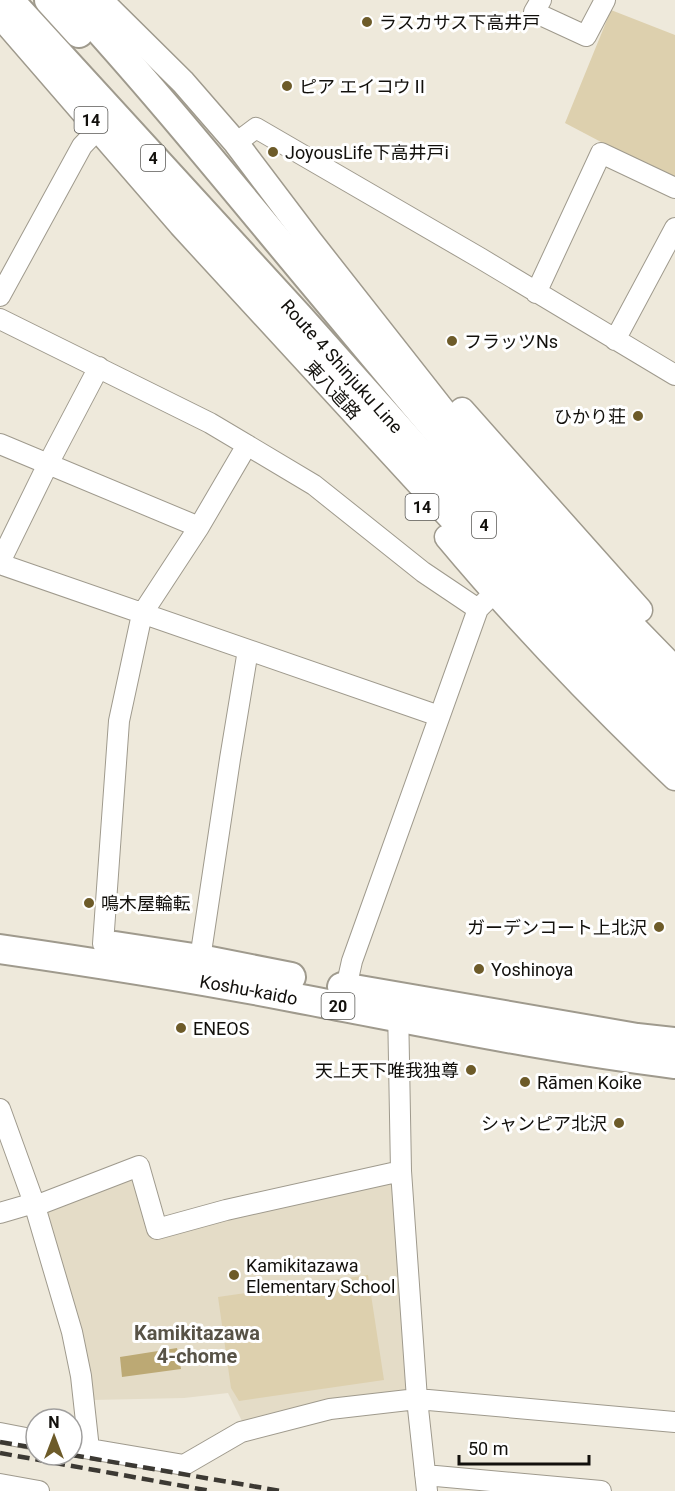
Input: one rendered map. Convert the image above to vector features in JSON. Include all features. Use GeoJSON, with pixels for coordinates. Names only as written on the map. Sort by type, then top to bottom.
{"type":"FeatureCollection","features":[{"type":"Feature","properties":{"kind":"highway","name":"Route 4 Shinjuku Line"},"geometry":{"type":"LineString","coordinates":[[9,0],[298,316],[512,556],[675,731]]}},
{"type":"Feature","properties":{"kind":"highway"},"geometry":{"type":"LineString","coordinates":[[31,0],[182,173],[298,316]]}},
{"type":"Feature","properties":{"kind":"highway"},"geometry":{"type":"LineString","coordinates":[[49,0],[199,166],[323,296]]}},
{"type":"Feature","properties":{"kind":"highway","name":"Route 4 Shinjuku Line"},"geometry":{"type":"LineString","coordinates":[[72,0],[183,124],[323,296],[567,581],[675,697]]}},
{"type":"Feature","properties":{"kind":"highway","name":"Koshu-kaido"},"geometry":{"type":"LineString","coordinates":[[0,929],[200,959],[346,988],[398,1007],[586,1053],[675,1064]]}},
{"type":"Feature","properties":{"kind":"highway","name":"Koshu-kaido"},"geometry":{"type":"LineString","coordinates":[[0,949],[398,1007],[675,1042]]}},
{"type":"Feature","properties":{"kind":"main road"},"geometry":{"type":"LineString","coordinates":[[100,0],[183,82],[236,143],[479,456],[603,595],[675,669]]}},
{"type":"Feature","properties":{"kind":"main road","name":"東八道路"},"geometry":{"type":"LineString","coordinates":[[0,16],[181,225],[514,587],[675,755]]}},
{"type":"Feature","properties":{"kind":"main road","name":"14"},"geometry":{"type":"LineString","coordinates":[[181,225],[486,601],[675,778]]}},
{"type":"Feature","properties":{"kind":"main road"},"geometry":{"type":"LineString","coordinates":[[310,241],[675,647]]}},
{"type":"Feature","properties":{"kind":"street"},"geometry":{"type":"LineString","coordinates":[[542,0],[534,12],[586,36],[605,0]]}},
{"type":"Feature","properties":{"kind":"street"},"geometry":{"type":"LineString","coordinates":[[236,143],[256,128],[675,375]]}},
{"type":"Feature","properties":{"kind":"street"},"geometry":{"type":"LineString","coordinates":[[0,296],[82,146],[98,129]]}},
{"type":"Feature","properties":{"kind":"street"},"geometry":{"type":"LineString","coordinates":[[536,293],[601,153],[675,188]]}},
{"type":"Feature","properties":{"kind":"street"},"geometry":{"type":"LineString","coordinates":[[615,340],[675,228]]}},
{"type":"Feature","properties":{"kind":"street"},"geometry":{"type":"LineString","coordinates":[[0,319],[210,423],[314,485],[423,572],[486,601],[439,716],[352,961],[346,988]]}},
{"type":"Feature","properties":{"kind":"street"},"geometry":{"type":"LineString","coordinates":[[99,367],[0,563],[439,716]]}},
{"type":"Feature","properties":{"kind":"street"},"geometry":{"type":"LineString","coordinates":[[0,444],[199,527]]}},
{"type":"Feature","properties":{"kind":"street"},"geometry":{"type":"LineString","coordinates":[[103,945],[119,721],[142,614],[199,527],[247,445]]}},
{"type":"Feature","properties":{"kind":"street"},"geometry":{"type":"LineString","coordinates":[[200,959],[248,650]]}},
{"type":"Feature","properties":{"kind":"street"},"geometry":{"type":"LineString","coordinates":[[398,1007],[401,1170],[417,1399],[426,1483],[601,1491]]}},
{"type":"Feature","properties":{"kind":"street"},"geometry":{"type":"LineString","coordinates":[[0,1109],[34,1203],[72,1332],[81,1376],[81,1407]]}},
{"type":"Feature","properties":{"kind":"street"},"geometry":{"type":"LineString","coordinates":[[0,1213],[34,1203],[43,1203],[139,1166],[157,1229],[226,1210],[401,1170]]}},
{"type":"Feature","properties":{"kind":"street"},"geometry":{"type":"LineString","coordinates":[[84,1449],[184,1465],[241,1432],[330,1409],[417,1399],[675,1422]]}},
{"type":"Feature","properties":{"kind":"street"},"geometry":{"type":"LineString","coordinates":[[0,1433],[24,1438]]}},
{"type":"Feature","properties":{"kind":"street"},"geometry":{"type":"LineString","coordinates":[[0,1484],[39,1491]]}},
{"type":"Feature","properties":{"kind":"shaded area"},"geometry":{"type":"Polygon","coordinates":[[[611,10],[675,35],[675,181],[565,123],[611,10]]]}},
{"type":"Feature","properties":{"kind":"shaded area","name":"Kamikitazawa Elementary School"},"geometry":{"type":"Polygon","coordinates":[[[136,1173],[153,1233],[396,1182],[409,1384],[402,1395],[244,1425],[228,1393],[184,1398],[92,1400],[77,1317],[46,1206],[136,1173]]]}},
{"type":"Feature","properties":{"kind":"shaded area"},"geometry":{"type":"Polygon","coordinates":[[[368,1275],[384,1380],[239,1401],[231,1388],[218,1297],[368,1275]]]}},
{"type":"Feature","properties":{"kind":"shaded area"},"geometry":{"type":"Polygon","coordinates":[[[177,1348],[181,1369],[122,1377],[120,1357],[177,1348]]]}},
{"type":"Feature","properties":{"kind":"railway"},"geometry":{"type":"LineString","coordinates":[[0,1442],[24,1446]]}},
{"type":"Feature","properties":{"kind":"railway"},"geometry":{"type":"LineString","coordinates":[[0,1453],[211,1491]]}},
{"type":"Feature","properties":{"kind":"railway"},"geometry":{"type":"LineString","coordinates":[[84,1457],[281,1491]]}},
{"type":"Feature","properties":{"kind":"place","name":"ラスカサス下高井戸"},"geometry":{"type":"Point","coordinates":[367,22]}},
{"type":"Feature","properties":{"kind":"place","name":"ピア エイコウⅡ"},"geometry":{"type":"Point","coordinates":[287,86]}},
{"type":"Feature","properties":{"kind":"place","name":"JoyousLife下高井戸i"},"geometry":{"type":"Point","coordinates":[273,152]}},
{"type":"Feature","properties":{"kind":"place","name":"フラッツNs"},"geometry":{"type":"Point","coordinates":[452,341]}},
{"type":"Feature","properties":{"kind":"place","name":"ひかり荘"},"geometry":{"type":"Point","coordinates":[638,416]}},
{"type":"Feature","properties":{"kind":"place","name":"鳴木屋輪転"},"geometry":{"type":"Point","coordinates":[89,903]}},
{"type":"Feature","properties":{"kind":"place","name":"ガーデンコート上北沢"},"geometry":{"type":"Point","coordinates":[659,927]}},
{"type":"Feature","properties":{"kind":"place","name":"Yoshinoya"},"geometry":{"type":"Point","coordinates":[479,969]}},
{"type":"Feature","properties":{"kind":"place","name":"ENEOS"},"geometry":{"type":"Point","coordinates":[181,1028]}},
{"type":"Feature","properties":{"kind":"place","name":"天上天下唯我独尊"},"geometry":{"type":"Point","coordinates":[471,1070]}},
{"type":"Feature","properties":{"kind":"place","name":"Rāmen Koike"},"geometry":{"type":"Point","coordinates":[525,1082]}},
{"type":"Feature","properties":{"kind":"place","name":"シャンピア北沢"},"geometry":{"type":"Point","coordinates":[619,1123]}},
{"type":"Feature","properties":{"kind":"place","name":"Kamikitazawa Elementary School"},"geometry":{"type":"Point","coordinates":[234,1275]}},
{"type":"Feature","properties":{"kind":"district","name":"Kamikitazawa 4-chome"},"geometry":{"type":"Point","coordinates":[197,1344]}}]}
